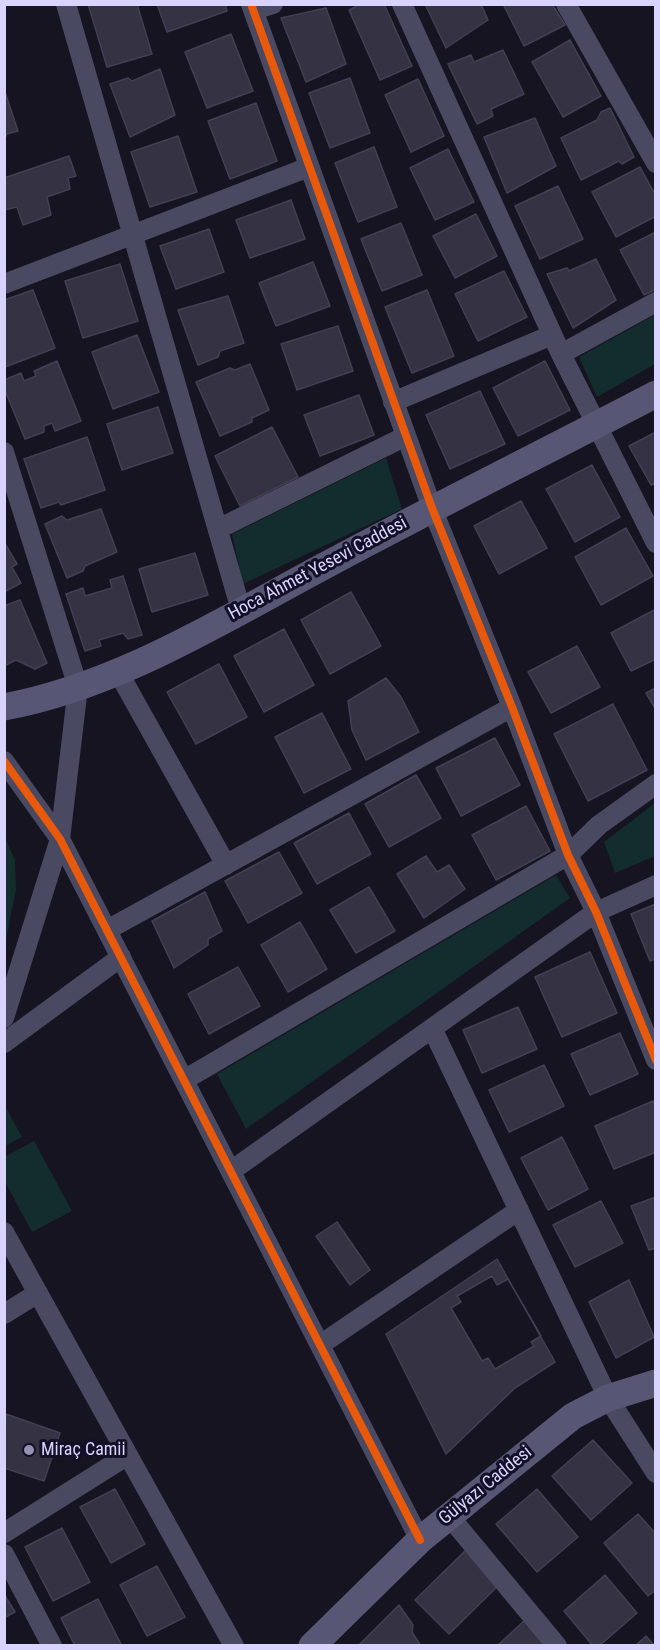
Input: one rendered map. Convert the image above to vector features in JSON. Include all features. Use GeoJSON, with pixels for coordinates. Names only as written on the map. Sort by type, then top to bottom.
{"type":"FeatureCollection","features":[{"type":"Feature","properties":{"kind":"street"},"geometry":{"type":"LineString","coordinates":[[66,4],[241,610]]}},
{"type":"Feature","properties":{"kind":"street"},"geometry":{"type":"LineString","coordinates":[[273,4],[252,7],[393,402],[432,508],[512,707],[568,855],[596,912],[656,1060]]}},
{"type":"Feature","properties":{"kind":"street"},"geometry":{"type":"LineString","coordinates":[[402,4],[594,426],[656,543]]}},
{"type":"Feature","properties":{"kind":"street"},"geometry":{"type":"LineString","coordinates":[[566,4],[656,163]]}},
{"type":"Feature","properties":{"kind":"street"},"geometry":{"type":"LineString","coordinates":[[4,284],[309,167]]}},
{"type":"Feature","properties":{"kind":"street"},"geometry":{"type":"LineString","coordinates":[[561,354],[656,302]]}},
{"type":"Feature","properties":{"kind":"street"},"geometry":{"type":"LineString","coordinates":[[393,402],[552,335]]}},
{"type":"Feature","properties":{"kind":"street","name":"Hoca Ahmet Yesevi Caddesi"},"geometry":{"type":"LineString","coordinates":[[4,707],[34,702],[78,687],[117,670],[241,610],[432,508],[656,394]]}},
{"type":"Feature","properties":{"kind":"street"},"geometry":{"type":"LineString","coordinates":[[218,529],[406,436]]}},
{"type":"Feature","properties":{"kind":"street"},"geometry":{"type":"LineString","coordinates":[[4,452],[78,687],[60,839],[4,1018]]}},
{"type":"Feature","properties":{"kind":"street"},"geometry":{"type":"LineString","coordinates":[[117,670],[226,865]]}},
{"type":"Feature","properties":{"kind":"street"},"geometry":{"type":"LineString","coordinates":[[107,930],[512,707]]}},
{"type":"Feature","properties":{"kind":"street"},"geometry":{"type":"LineString","coordinates":[[4,761],[60,839],[420,1540]]}},
{"type":"Feature","properties":{"kind":"street"},"geometry":{"type":"LineString","coordinates":[[184,1080],[568,855],[599,825],[656,784]]}},
{"type":"Feature","properties":{"kind":"street"},"geometry":{"type":"LineString","coordinates":[[231,1171],[596,912],[656,885]]}},
{"type":"Feature","properties":{"kind":"street"},"geometry":{"type":"LineString","coordinates":[[4,1043],[121,957]]}},
{"type":"Feature","properties":{"kind":"street"},"geometry":{"type":"LineString","coordinates":[[432,1028],[608,1398],[656,1473]]}},
{"type":"Feature","properties":{"kind":"street"},"geometry":{"type":"LineString","coordinates":[[320,1345],[519,1210]]}},
{"type":"Feature","properties":{"kind":"street"},"geometry":{"type":"LineString","coordinates":[[4,1232],[234,1646]]}},
{"type":"Feature","properties":{"kind":"street"},"geometry":{"type":"LineString","coordinates":[[4,1314],[38,1293]]}},
{"type":"Feature","properties":{"kind":"street","name":"Gülyazı Caddesi"},"geometry":{"type":"LineString","coordinates":[[312,1646],[420,1540],[573,1416],[608,1398],[656,1383]]}},
{"type":"Feature","properties":{"kind":"street"},"geometry":{"type":"LineString","coordinates":[[4,1533],[128,1455]]}},
{"type":"Feature","properties":{"kind":"street"},"geometry":{"type":"LineString","coordinates":[[449,1516],[556,1646]]}},
{"type":"Feature","properties":{"kind":"street"},"geometry":{"type":"LineString","coordinates":[[4,1554],[52,1646]]}},
{"type":"Feature","properties":{"kind":"green space"},"geometry":{"type":"Polygon","coordinates":[[[655,315],[655,364],[597,397],[579,357],[655,315]]]}},
{"type":"Feature","properties":{"kind":"green space"},"geometry":{"type":"Polygon","coordinates":[[[386,458],[402,509],[243,584],[232,534],[386,458]]]}},
{"type":"Feature","properties":{"kind":"green space"},"geometry":{"type":"Polygon","coordinates":[[[655,803],[655,856],[615,873],[604,842],[655,803]]]}},
{"type":"Feature","properties":{"kind":"green space"},"geometry":{"type":"Polygon","coordinates":[[[5,838],[15,860],[16,889],[5,945],[5,838]]]}},
{"type":"Feature","properties":{"kind":"green space"},"geometry":{"type":"Polygon","coordinates":[[[556,875],[570,898],[246,1129],[217,1074],[556,875]]]}},
{"type":"Feature","properties":{"kind":"green space"},"geometry":{"type":"Polygon","coordinates":[[[4,1104],[22,1137],[5,1146],[4,1146],[4,1104]]]}},
{"type":"Feature","properties":{"kind":"green space"},"geometry":{"type":"Polygon","coordinates":[[[34,1141],[72,1211],[32,1232],[5,1182],[4,1157],[34,1141]]]}},
{"type":"Feature","properties":{"kind":"building"},"geometry":{"type":"Polygon","coordinates":[[[88,4],[137,4],[152,54],[107,67],[88,4]]]}},
{"type":"Feature","properties":{"kind":"building"},"geometry":{"type":"Polygon","coordinates":[[[157,4],[225,4],[227,11],[167,32],[157,4]]]}},
{"type":"Feature","properties":{"kind":"building"},"geometry":{"type":"Polygon","coordinates":[[[361,4],[384,4],[412,66],[380,80],[349,10],[361,4]]]}},
{"type":"Feature","properties":{"kind":"building"},"geometry":{"type":"Polygon","coordinates":[[[425,4],[481,4],[488,20],[446,48],[425,4]]]}},
{"type":"Feature","properties":{"kind":"building"},"geometry":{"type":"Polygon","coordinates":[[[503,4],[552,4],[565,25],[524,46],[503,4]]]}},
{"type":"Feature","properties":{"kind":"building"},"geometry":{"type":"Polygon","coordinates":[[[326,8],[346,64],[306,82],[281,18],[326,8]]]}},
{"type":"Feature","properties":{"kind":"building"},"geometry":{"type":"Polygon","coordinates":[[[231,34],[253,91],[207,108],[185,52],[231,34]]]}},
{"type":"Feature","properties":{"kind":"building"},"geometry":{"type":"Polygon","coordinates":[[[570,40],[601,96],[563,117],[532,62],[570,40]]]}},
{"type":"Feature","properties":{"kind":"building"},"geometry":{"type":"Polygon","coordinates":[[[503,50],[524,94],[491,109],[493,116],[477,124],[448,64],[471,55],[474,62],[503,50]]]}},
{"type":"Feature","properties":{"kind":"building"},"geometry":{"type":"Polygon","coordinates":[[[160,69],[175,115],[130,137],[110,84],[128,78],[132,81],[160,69]]]}},
{"type":"Feature","properties":{"kind":"building"},"geometry":{"type":"Polygon","coordinates":[[[350,78],[370,133],[330,148],[309,93],[350,78]]]}},
{"type":"Feature","properties":{"kind":"building"},"geometry":{"type":"Polygon","coordinates":[[[418,79],[444,136],[411,152],[385,95],[418,79]]]}},
{"type":"Feature","properties":{"kind":"building"},"geometry":{"type":"Polygon","coordinates":[[[4,89],[18,131],[7,134],[4,140],[4,89]]]}},
{"type":"Feature","properties":{"kind":"building"},"geometry":{"type":"Polygon","coordinates":[[[256,103],[277,161],[230,179],[208,121],[256,103]]]}},
{"type":"Feature","properties":{"kind":"building"},"geometry":{"type":"Polygon","coordinates":[[[610,108],[634,157],[622,164],[619,161],[581,180],[561,138],[597,120],[601,112],[610,108]]]}},
{"type":"Feature","properties":{"kind":"building"},"geometry":{"type":"Polygon","coordinates":[[[535,118],[556,166],[507,193],[484,137],[535,118]]]}},
{"type":"Feature","properties":{"kind":"building"},"geometry":{"type":"Polygon","coordinates":[[[178,136],[197,192],[150,207],[131,152],[178,136]]]}},
{"type":"Feature","properties":{"kind":"building"},"geometry":{"type":"Polygon","coordinates":[[[374,147],[397,207],[358,222],[335,163],[374,147]]]}},
{"type":"Feature","properties":{"kind":"building"},"geometry":{"type":"Polygon","coordinates":[[[448,149],[474,202],[435,220],[410,168],[448,149]]]}},
{"type":"Feature","properties":{"kind":"building"},"geometry":{"type":"Polygon","coordinates":[[[69,156],[76,176],[68,178],[70,189],[47,197],[51,215],[23,225],[17,207],[4,210],[4,178],[69,156]]]}},
{"type":"Feature","properties":{"kind":"building"},"geometry":{"type":"Polygon","coordinates":[[[640,167],[656,196],[656,216],[616,237],[592,192],[640,167]]]}},
{"type":"Feature","properties":{"kind":"building"},"geometry":{"type":"Polygon","coordinates":[[[558,186],[583,239],[540,259],[515,206],[558,186]]]}},
{"type":"Feature","properties":{"kind":"building"},"geometry":{"type":"Polygon","coordinates":[[[291,200],[305,239],[250,258],[236,220],[291,200]]]}},
{"type":"Feature","properties":{"kind":"building"},"geometry":{"type":"Polygon","coordinates":[[[476,214],[497,256],[455,278],[433,236],[476,214]]]}},
{"type":"Feature","properties":{"kind":"building"},"geometry":{"type":"Polygon","coordinates":[[[401,223],[422,275],[382,291],[361,239],[401,223]]]}},
{"type":"Feature","properties":{"kind":"building"},"geometry":{"type":"Polygon","coordinates":[[[209,229],[224,272],[176,289],[160,246],[209,229]]]}},
{"type":"Feature","properties":{"kind":"building"},"geometry":{"type":"Polygon","coordinates":[[[656,232],[656,289],[644,295],[620,250],[656,232]]]}},
{"type":"Feature","properties":{"kind":"building"},"geometry":{"type":"Polygon","coordinates":[[[596,259],[616,300],[573,328],[547,274],[567,268],[569,271],[596,259]]]}},
{"type":"Feature","properties":{"kind":"building"},"geometry":{"type":"Polygon","coordinates":[[[313,262],[330,306],[276,326],[259,283],[313,262]]]}},
{"type":"Feature","properties":{"kind":"building"},"geometry":{"type":"Polygon","coordinates":[[[120,264],[138,321],[83,338],[65,281],[120,264]]]}},
{"type":"Feature","properties":{"kind":"building"},"geometry":{"type":"Polygon","coordinates":[[[504,271],[527,317],[478,341],[455,294],[504,271]]]}},
{"type":"Feature","properties":{"kind":"building"},"geometry":{"type":"Polygon","coordinates":[[[33,290],[55,348],[5,367],[4,300],[33,290]]]}},
{"type":"Feature","properties":{"kind":"building"},"geometry":{"type":"Polygon","coordinates":[[[427,290],[454,356],[412,373],[385,307],[427,290]]]}},
{"type":"Feature","properties":{"kind":"building"},"geometry":{"type":"Polygon","coordinates":[[[228,296],[244,343],[220,351],[218,357],[198,365],[178,310],[228,296]]]}},
{"type":"Feature","properties":{"kind":"building"},"geometry":{"type":"Polygon","coordinates":[[[338,326],[353,371],[297,390],[281,344],[338,326]]]}},
{"type":"Feature","properties":{"kind":"building"},"geometry":{"type":"Polygon","coordinates":[[[137,335],[159,392],[113,409],[92,352],[137,335]]]}},
{"type":"Feature","properties":{"kind":"building"},"geometry":{"type":"Polygon","coordinates":[[[57,361],[81,421],[55,431],[52,423],[44,426],[44,432],[25,439],[4,388],[4,380],[21,373],[24,381],[36,376],[34,371],[57,361]]]}},
{"type":"Feature","properties":{"kind":"building"},"geometry":{"type":"Polygon","coordinates":[[[545,361],[570,410],[518,436],[493,388],[545,361]]]}},
{"type":"Feature","properties":{"kind":"building"},"geometry":{"type":"Polygon","coordinates":[[[250,364],[269,410],[252,418],[252,422],[220,436],[196,382],[230,368],[235,370],[250,364]]]}},
{"type":"Feature","properties":{"kind":"building"},"geometry":{"type":"Polygon","coordinates":[[[480,391],[505,444],[450,469],[426,415],[480,391]]]}},
{"type":"Feature","properties":{"kind":"building"},"geometry":{"type":"Polygon","coordinates":[[[359,395],[374,435],[320,456],[304,415],[359,395]]]}},
{"type":"Feature","properties":{"kind":"building"},"geometry":{"type":"Polygon","coordinates":[[[158,407],[173,453],[122,470],[107,424],[158,407]]]}},
{"type":"Feature","properties":{"kind":"building"},"geometry":{"type":"Polygon","coordinates":[[[272,427],[298,477],[240,506],[215,456],[272,427]]]}},
{"type":"Feature","properties":{"kind":"building"},"geometry":{"type":"Polygon","coordinates":[[[656,432],[656,483],[651,485],[629,446],[656,432]]]}},
{"type":"Feature","properties":{"kind":"building"},"geometry":{"type":"Polygon","coordinates":[[[87,437],[105,490],[61,505],[59,502],[41,508],[24,459],[87,437]]]}},
{"type":"Feature","properties":{"kind":"building"},"geometry":{"type":"Polygon","coordinates":[[[592,465],[620,517],[575,542],[546,489],[592,465]]]}},
{"type":"Feature","properties":{"kind":"building"},"geometry":{"type":"Polygon","coordinates":[[[521,501],[547,548],[499,574],[474,526],[521,501]]]}},
{"type":"Feature","properties":{"kind":"building"},"geometry":{"type":"Polygon","coordinates":[[[101,509],[117,552],[85,566],[83,571],[67,578],[45,524],[62,516],[67,520],[101,509]]]}},
{"type":"Feature","properties":{"kind":"building"},"geometry":{"type":"Polygon","coordinates":[[[626,528],[653,576],[601,605],[575,557],[626,528]]]}},
{"type":"Feature","properties":{"kind":"building"},"geometry":{"type":"Polygon","coordinates":[[[4,542],[17,564],[12,567],[21,583],[4,592],[4,542]]]}},
{"type":"Feature","properties":{"kind":"building"},"geometry":{"type":"Polygon","coordinates":[[[195,553],[208,595],[152,612],[139,569],[195,553]]]}},
{"type":"Feature","properties":{"kind":"building"},"geometry":{"type":"Polygon","coordinates":[[[123,576],[142,635],[128,639],[123,633],[99,640],[101,646],[85,651],[66,594],[83,588],[85,596],[112,588],[110,580],[123,576]]]}},
{"type":"Feature","properties":{"kind":"building"},"geometry":{"type":"Polygon","coordinates":[[[351,592],[381,646],[330,674],[301,620],[351,592]]]}},
{"type":"Feature","properties":{"kind":"building"},"geometry":{"type":"Polygon","coordinates":[[[20,600],[47,663],[35,669],[16,660],[4,666],[4,606],[20,600]]]}},
{"type":"Feature","properties":{"kind":"building"},"geometry":{"type":"Polygon","coordinates":[[[656,609],[656,659],[631,671],[611,633],[656,609]]]}},
{"type":"Feature","properties":{"kind":"building"},"geometry":{"type":"Polygon","coordinates":[[[284,629],[314,685],[264,712],[234,656],[284,629]]]}},
{"type":"Feature","properties":{"kind":"building"},"geometry":{"type":"Polygon","coordinates":[[[577,646],[600,687],[551,713],[528,672],[577,646]]]}},
{"type":"Feature","properties":{"kind":"building"},"geometry":{"type":"Polygon","coordinates":[[[219,664],[247,717],[196,744],[167,692],[219,664]]]}},
{"type":"Feature","properties":{"kind":"building"},"geometry":{"type":"Polygon","coordinates":[[[386,678],[401,697],[419,732],[366,760],[352,730],[348,701],[386,678]]]}},
{"type":"Feature","properties":{"kind":"building"},"geometry":{"type":"Polygon","coordinates":[[[656,688],[656,710],[646,693],[656,688]]]}},
{"type":"Feature","properties":{"kind":"building"},"geometry":{"type":"Polygon","coordinates":[[[613,704],[647,770],[588,801],[554,734],[613,704]]]}},
{"type":"Feature","properties":{"kind":"building"},"geometry":{"type":"Polygon","coordinates":[[[322,713],[351,769],[304,793],[275,737],[322,713]]]}},
{"type":"Feature","properties":{"kind":"building"},"geometry":{"type":"Polygon","coordinates":[[[495,738],[520,785],[461,816],[436,768],[495,738]]]}},
{"type":"Feature","properties":{"kind":"building"},"geometry":{"type":"Polygon","coordinates":[[[416,775],[441,818],[389,847],[365,804],[416,775]]]}},
{"type":"Feature","properties":{"kind":"building"},"geometry":{"type":"Polygon","coordinates":[[[526,806],[550,851],[496,880],[472,835],[526,806]]]}},
{"type":"Feature","properties":{"kind":"building"},"geometry":{"type":"Polygon","coordinates":[[[349,813],[371,854],[317,884],[294,843],[349,813]]]}},
{"type":"Feature","properties":{"kind":"building"},"geometry":{"type":"Polygon","coordinates":[[[279,852],[302,893],[248,923],[225,881],[279,852]]]}},
{"type":"Feature","properties":{"kind":"building"},"geometry":{"type":"Polygon","coordinates":[[[426,856],[437,872],[449,865],[465,889],[424,918],[397,874],[426,856]]]}},
{"type":"Feature","properties":{"kind":"building"},"geometry":{"type":"Polygon","coordinates":[[[369,887],[395,931],[356,953],[330,910],[369,887]]]}},
{"type":"Feature","properties":{"kind":"building"},"geometry":{"type":"Polygon","coordinates":[[[205,892],[222,931],[208,939],[208,945],[174,968],[152,921],[205,892]]]}},
{"type":"Feature","properties":{"kind":"building"},"geometry":{"type":"Polygon","coordinates":[[[656,904],[656,959],[650,961],[631,914],[656,904]]]}},
{"type":"Feature","properties":{"kind":"building"},"geometry":{"type":"Polygon","coordinates":[[[300,922],[327,969],[288,992],[261,945],[300,922]]]}},
{"type":"Feature","properties":{"kind":"building"},"geometry":{"type":"Polygon","coordinates":[[[590,952],[617,1013],[562,1037],[535,977],[590,952]]]}},
{"type":"Feature","properties":{"kind":"building"},"geometry":{"type":"Polygon","coordinates":[[[238,967],[260,1006],[209,1034],[188,994],[238,967]]]}},
{"type":"Feature","properties":{"kind":"building"},"geometry":{"type":"Polygon","coordinates":[[[518,1007],[537,1049],[482,1073],[463,1030],[518,1007]]]}},
{"type":"Feature","properties":{"kind":"building"},"geometry":{"type":"Polygon","coordinates":[[[620,1033],[638,1074],[590,1095],[571,1054],[620,1033]]]}},
{"type":"Feature","properties":{"kind":"building"},"geometry":{"type":"Polygon","coordinates":[[[544,1065],[564,1106],[509,1132],[489,1090],[544,1065]]]}},
{"type":"Feature","properties":{"kind":"building"},"geometry":{"type":"Polygon","coordinates":[[[653,1101],[656,1106],[656,1152],[614,1169],[595,1126],[653,1101]]]}},
{"type":"Feature","properties":{"kind":"building"},"geometry":{"type":"Polygon","coordinates":[[[562,1137],[588,1189],[548,1210],[521,1158],[562,1137]]]}},
{"type":"Feature","properties":{"kind":"building"},"geometry":{"type":"Polygon","coordinates":[[[656,1197],[656,1248],[649,1250],[631,1206],[656,1197]]]}},
{"type":"Feature","properties":{"kind":"building"},"geometry":{"type":"Polygon","coordinates":[[[601,1201],[623,1243],[575,1267],[553,1225],[601,1201]]]}},
{"type":"Feature","properties":{"kind":"building"},"geometry":{"type":"Polygon","coordinates":[[[337,1222],[370,1270],[350,1285],[316,1236],[337,1222]]]}},
{"type":"Feature","properties":{"kind":"building"},"geometry":{"type":"Polygon","coordinates":[[[497,1259],[555,1362],[515,1388],[446,1454],[386,1334],[497,1259]]]}},
{"type":"Feature","properties":{"kind":"building"},"geometry":{"type":"Polygon","coordinates":[[[492,1276],[497,1285],[508,1279],[541,1336],[531,1342],[534,1346],[495,1369],[488,1358],[482,1361],[451,1308],[461,1302],[457,1296],[492,1276]]]}},
{"type":"Feature","properties":{"kind":"building"},"geometry":{"type":"Polygon","coordinates":[[[629,1280],[654,1337],[616,1358],[589,1302],[629,1280]]]}},
{"type":"Feature","properties":{"kind":"building","name":"Miraç Camii"},"geometry":{"type":"Polygon","coordinates":[[[6,1414],[60,1433],[44,1481],[4,1468],[6,1414]]]}},
{"type":"Feature","properties":{"kind":"building"},"geometry":{"type":"Polygon","coordinates":[[[593,1440],[632,1483],[591,1520],[552,1476],[593,1440]]]}},
{"type":"Feature","properties":{"kind":"building"},"geometry":{"type":"Polygon","coordinates":[[[115,1489],[145,1544],[111,1563],[80,1507],[115,1489]]]}},
{"type":"Feature","properties":{"kind":"building"},"geometry":{"type":"Polygon","coordinates":[[[537,1489],[578,1537],[537,1572],[496,1524],[537,1489]]]}},
{"type":"Feature","properties":{"kind":"building"},"geometry":{"type":"Polygon","coordinates":[[[638,1514],[656,1534],[656,1590],[648,1596],[604,1543],[638,1514]]]}},
{"type":"Feature","properties":{"kind":"building"},"geometry":{"type":"Polygon","coordinates":[[[62,1528],[90,1582],[53,1601],[25,1547],[62,1528]]]}},
{"type":"Feature","properties":{"kind":"building"},"geometry":{"type":"Polygon","coordinates":[[[466,1550],[500,1584],[449,1634],[415,1600],[466,1550]]]}},
{"type":"Feature","properties":{"kind":"building"},"geometry":{"type":"Polygon","coordinates":[[[157,1566],[185,1617],[147,1636],[120,1585],[157,1566]]]}},
{"type":"Feature","properties":{"kind":"building"},"geometry":{"type":"Polygon","coordinates":[[[605,1575],[637,1613],[599,1646],[593,1646],[564,1611],[605,1575]]]}},
{"type":"Feature","properties":{"kind":"building"},"geometry":{"type":"Polygon","coordinates":[[[4,1594],[15,1612],[4,1618],[4,1594]]]}},
{"type":"Feature","properties":{"kind":"building"},"geometry":{"type":"Polygon","coordinates":[[[98,1599],[122,1646],[75,1646],[61,1618],[98,1599]]]}},
{"type":"Feature","properties":{"kind":"building"},"geometry":{"type":"Polygon","coordinates":[[[399,1605],[413,1625],[412,1632],[421,1646],[358,1646],[399,1605]]]}},
{"type":"Feature","properties":{"kind":"building"},"geometry":{"type":"Polygon","coordinates":[[[525,1620],[548,1646],[497,1646],[525,1620]]]}},
{"type":"Feature","properties":{"kind":"building"},"geometry":{"type":"Polygon","coordinates":[[[646,1636],[655,1646],[635,1646],[646,1636]]]}},
{"type":"Feature","properties":{"kind":"cycle path"},"geometry":{"type":"LineString","coordinates":[[251,4],[432,508],[512,707],[568,855],[596,912],[656,1060]]}},
{"type":"Feature","properties":{"kind":"cycle path"},"geometry":{"type":"LineString","coordinates":[[4,761],[60,839],[420,1540]]}},
{"type":"Feature","properties":{"kind":"place","name":"Miraç Camii"},"geometry":{"type":"Point","coordinates":[29,1450]}}]}
